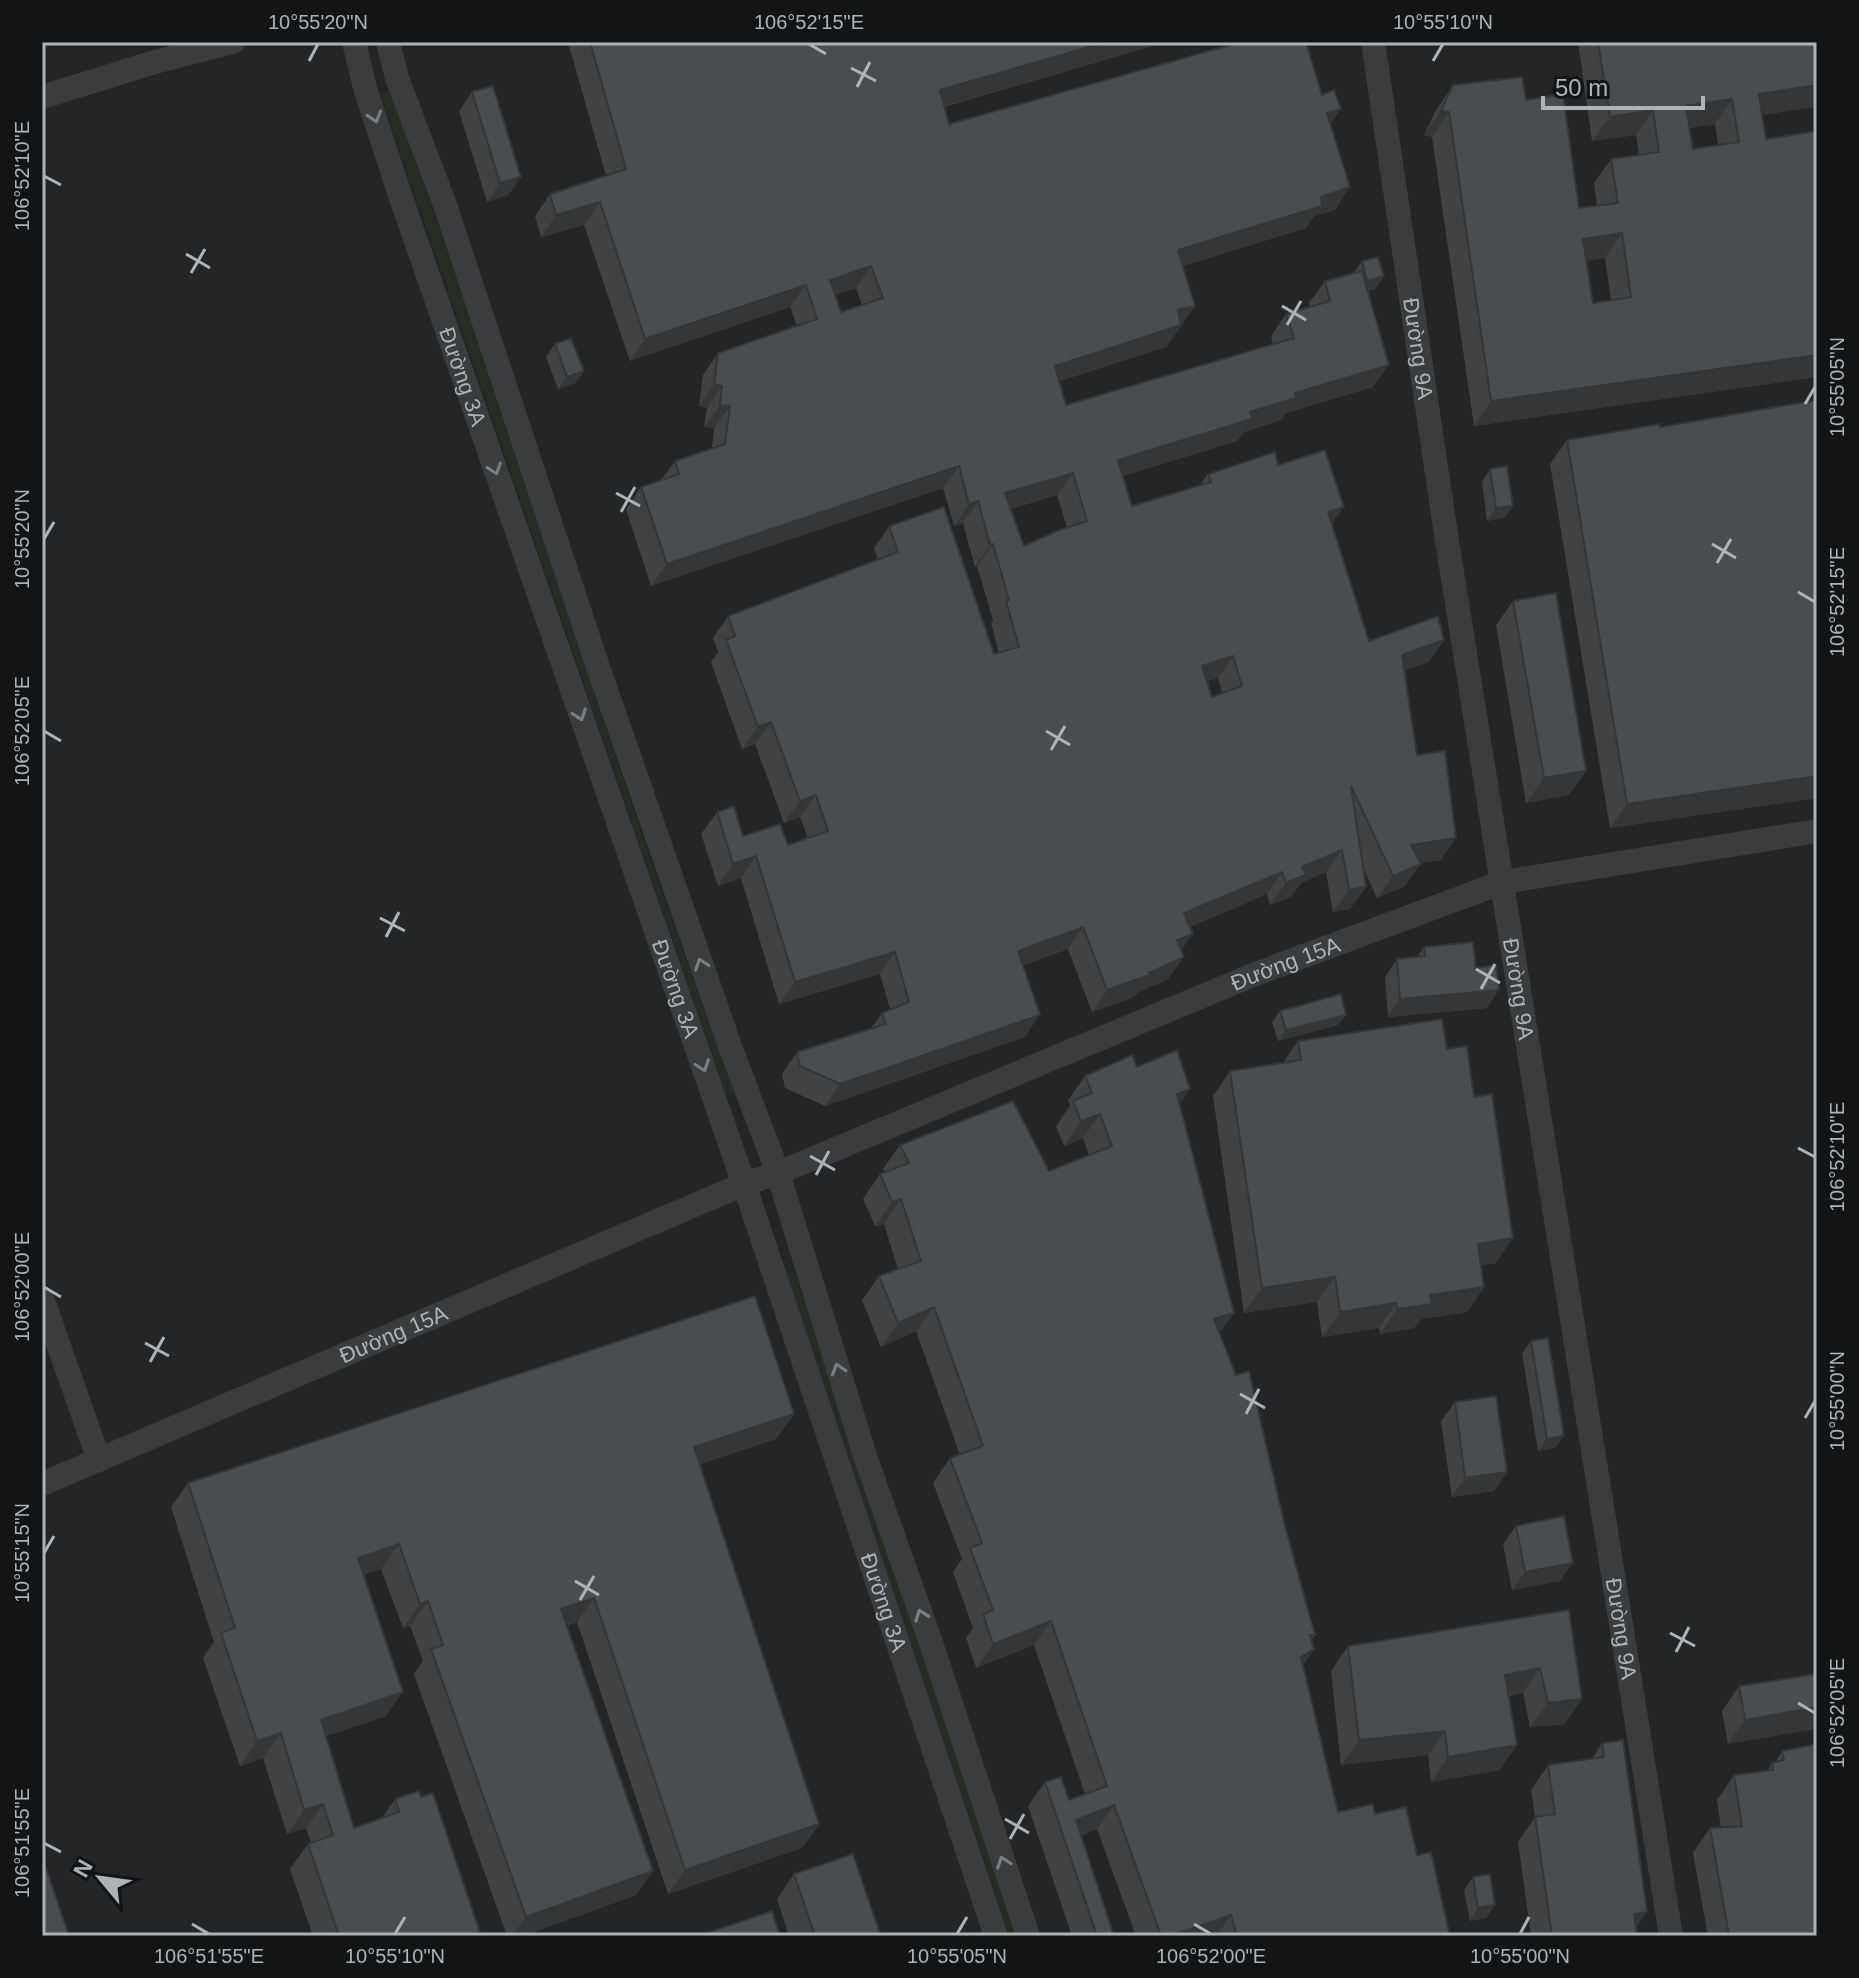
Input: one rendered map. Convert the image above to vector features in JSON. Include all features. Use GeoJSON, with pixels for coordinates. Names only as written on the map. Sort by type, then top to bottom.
{"type":"FeatureCollection","features":[{"type":"Feature","properties":{"kind":"street"},"geometry":{"type":"LineString","coordinates":[[42,97],[233,42]]}},
{"type":"Feature","properties":{"kind":"street","name":"Đường 3A"},"geometry":{"type":"LineString","coordinates":[[354,42],[365,88],[401,198],[744,1184],[996,1936]]}},
{"type":"Feature","properties":{"kind":"street","name":"Đường 3A"},"geometry":{"type":"LineString","coordinates":[[388,42],[397,78],[445,205],[602,679],[731,1049],[778,1173],[865,1456],[929,1637],[1028,1936]]}},
{"type":"Feature","properties":{"kind":"street","name":"Đường 9A"},"geometry":{"type":"LineString","coordinates":[[1373,42],[1426,406],[1671,1936]]}},
{"type":"Feature","properties":{"kind":"street","name":"Đường 15A"},"geometry":{"type":"LineString","coordinates":[[42,1484],[744,1184],[778,1173],[1253,975],[1503,882],[1817,831]]}},
{"type":"Feature","properties":{"kind":"street"},"geometry":{"type":"LineString","coordinates":[[42,1298],[99,1460]]}},
{"type":"Feature","properties":{"kind":"shaded area"},"geometry":{"type":"Polygon","coordinates":[[[42,42],[1817,42],[1817,1936],[42,1936],[42,42]]]}},
{"type":"Feature","properties":{"kind":"shaded area"},"geometry":{"type":"Polygon","coordinates":[[[390,91],[478,341],[645,843],[735,1092],[726,1095],[380,93],[390,91]]]}},
{"type":"Feature","properties":{"kind":"shaded area"},"geometry":{"type":"Polygon","coordinates":[[[794,1270],[1017,1936],[1009,1936],[786,1273],[794,1270]]]}},
{"type":"Feature","properties":{"kind":"building"},"geometry":{"type":"Polygon","coordinates":[[[590,42],[1106,42],[940,90],[949,124],[1241,42],[1306,42],[1322,95],[1334,90],[1341,109],[1327,113],[1350,187],[1321,197],[1322,206],[1178,250],[1195,306],[1178,310],[1181,325],[1055,366],[1066,405],[1294,338],[1286,314],[1330,301],[1325,281],[1362,271],[1389,365],[1295,393],[1296,398],[1250,412],[1252,419],[1118,460],[1132,506],[1211,482],[1208,474],[1275,452],[1278,465],[1325,450],[1344,507],[1328,512],[1369,641],[1438,616],[1444,640],[1402,655],[1417,755],[1445,751],[1456,838],[1411,845],[1421,864],[1393,876],[1351,786],[1366,887],[1349,890],[1342,850],[1302,867],[1306,875],[1286,883],[1282,872],[1184,913],[1193,934],[1177,940],[1184,957],[1150,975],[1107,990],[1083,927],[1018,951],[1040,1015],[840,1084],[800,1066],[797,1052],[886,1024],[882,1013],[909,1002],[895,952],[795,982],[756,856],[733,864],[717,812],[734,806],[743,836],[780,824],[788,845],[828,831],[816,795],[800,801],[771,722],[758,727],[726,640],[735,636],[728,616],[898,552],[889,526],[944,507],[994,654],[1019,647],[993,544],[990,545],[978,501],[969,504],[959,466],[667,564],[641,487],[679,474],[675,461],[725,444],[730,406],[720,405],[722,386],[714,384],[718,353],[817,319],[806,285],[645,339],[600,202],[556,215],[550,194],[626,169],[590,42]],[[871,266],[830,280],[841,312],[883,298],[871,266]],[[1073,473],[1005,493],[1024,546],[1087,521],[1073,473]],[[1233,656],[1202,666],[1212,697],[1242,686],[1233,656]]]}},
{"type":"Feature","properties":{"kind":"building"},"geometry":{"type":"Polygon","coordinates":[[[1598,42],[1817,42],[1817,85],[1759,94],[1766,139],[1817,131],[1817,355],[1491,401],[1449,112],[1441,111],[1453,85],[1522,77],[1526,100],[1563,94],[1579,208],[1618,203],[1611,159],[1659,152],[1653,110],[1610,117],[1598,42]],[[1732,99],[1686,106],[1693,149],[1739,142],[1732,99]],[[1622,233],[1583,239],[1593,303],[1631,297],[1622,233]]]}},
{"type":"Feature","properties":{"kind":"building"},"geometry":{"type":"Polygon","coordinates":[[[493,86],[521,177],[500,183],[472,92],[493,86]]]}},
{"type":"Feature","properties":{"kind":"building"},"geometry":{"type":"Polygon","coordinates":[[[1378,257],[1384,276],[1367,281],[1362,261],[1378,257]]]}},
{"type":"Feature","properties":{"kind":"building"},"geometry":{"type":"Polygon","coordinates":[[[571,338],[584,371],[567,377],[555,344],[571,338]]]}},
{"type":"Feature","properties":{"kind":"building"},"geometry":{"type":"Polygon","coordinates":[[[1817,400],[1817,776],[1627,804],[1567,440],[1817,400]]]}},
{"type":"Feature","properties":{"kind":"building"},"geometry":{"type":"Polygon","coordinates":[[[1507,466],[1513,506],[1496,508],[1490,469],[1507,466]]]}},
{"type":"Feature","properties":{"kind":"building"},"geometry":{"type":"Polygon","coordinates":[[[1556,593],[1586,771],[1544,778],[1513,601],[1556,593]]]}},
{"type":"Feature","properties":{"kind":"building"},"geometry":{"type":"Polygon","coordinates":[[[1473,942],[1476,968],[1496,965],[1499,990],[1400,999],[1397,959],[1425,956],[1424,947],[1473,942]]]}},
{"type":"Feature","properties":{"kind":"building"},"geometry":{"type":"Polygon","coordinates":[[[1341,994],[1346,1015],[1286,1030],[1280,1011],[1341,994]]]}},
{"type":"Feature","properties":{"kind":"building"},"geometry":{"type":"Polygon","coordinates":[[[1442,1019],[1447,1049],[1467,1046],[1474,1097],[1492,1094],[1513,1238],[1478,1244],[1484,1287],[1430,1295],[1432,1304],[1397,1309],[1396,1303],[1340,1312],[1335,1277],[1262,1288],[1230,1071],[1301,1060],[1298,1041],[1442,1019]]]}},
{"type":"Feature","properties":{"kind":"building"},"geometry":{"type":"Polygon","coordinates":[[[1177,1050],[1190,1089],[1177,1094],[1234,1313],[1214,1319],[1236,1375],[1249,1371],[1285,1526],[1315,1635],[1310,1635],[1314,1649],[1301,1657],[1338,1812],[1373,1804],[1375,1814],[1406,1807],[1417,1855],[1431,1852],[1450,1936],[1237,1936],[1231,1915],[1161,1936],[1114,1805],[1076,1820],[1114,1936],[1097,1936],[1045,1782],[1061,1777],[1069,1800],[1107,1786],[1051,1621],[993,1644],[983,1614],[993,1610],[970,1548],[982,1543],[950,1458],[983,1446],[934,1307],[898,1323],[879,1276],[921,1261],[901,1199],[892,1202],[880,1174],[909,1163],[900,1145],[1013,1101],[1049,1171],[1112,1146],[1100,1114],[1081,1121],[1073,1101],[1092,1093],[1085,1076],[1132,1055],[1137,1067],[1177,1050]]]}},
{"type":"Feature","properties":{"kind":"building"},"geometry":{"type":"Polygon","coordinates":[[[755,1296],[794,1414],[694,1447],[819,1824],[685,1870],[594,1598],[561,1609],[653,1871],[526,1917],[431,1649],[443,1645],[428,1601],[420,1604],[399,1544],[358,1558],[403,1692],[321,1720],[354,1828],[399,1812],[395,1799],[419,1791],[421,1797],[433,1793],[480,1932],[468,1936],[339,1936],[308,1844],[333,1835],[323,1804],[304,1810],[281,1733],[257,1741],[221,1633],[235,1628],[188,1483],[755,1296]]]}},
{"type":"Feature","properties":{"kind":"building"},"geometry":{"type":"Polygon","coordinates":[[[1548,1338],[1564,1436],[1547,1439],[1531,1341],[1548,1338]]]}},
{"type":"Feature","properties":{"kind":"building"},"geometry":{"type":"Polygon","coordinates":[[[1496,1396],[1507,1472],[1465,1478],[1455,1402],[1496,1396]]]}},
{"type":"Feature","properties":{"kind":"building"},"geometry":{"type":"Polygon","coordinates":[[[1564,1516],[1573,1563],[1525,1572],[1516,1526],[1564,1516]]]}},
{"type":"Feature","properties":{"kind":"building"},"geometry":{"type":"Polygon","coordinates":[[[1569,1610],[1582,1699],[1548,1703],[1540,1668],[1505,1675],[1517,1745],[1448,1757],[1445,1731],[1359,1740],[1348,1646],[1569,1610]]]}},
{"type":"Feature","properties":{"kind":"building"},"geometry":{"type":"Polygon","coordinates":[[[1817,1674],[1817,1707],[1745,1720],[1739,1686],[1817,1674]]]}},
{"type":"Feature","properties":{"kind":"building"},"geometry":{"type":"Polygon","coordinates":[[[1623,1740],[1647,1912],[1634,1914],[1637,1936],[1552,1936],[1535,1817],[1555,1814],[1548,1765],[1604,1757],[1602,1743],[1623,1740]]]}},
{"type":"Feature","properties":{"kind":"building"},"geometry":{"type":"Polygon","coordinates":[[[1817,1744],[1817,1936],[1729,1936],[1710,1828],[1742,1826],[1734,1775],[1773,1770],[1772,1763],[1784,1760],[1782,1751],[1817,1744]]]}},
{"type":"Feature","properties":{"kind":"building"},"geometry":{"type":"Polygon","coordinates":[[[853,1854],[881,1936],[815,1936],[794,1874],[853,1854]]]}},
{"type":"Feature","properties":{"kind":"building"},"geometry":{"type":"Polygon","coordinates":[[[42,1856],[69,1936],[42,1936],[42,1856]]]}},
{"type":"Feature","properties":{"kind":"building"},"geometry":{"type":"Polygon","coordinates":[[[1490,1874],[1495,1905],[1478,1908],[1473,1877],[1490,1874]]]}},
{"type":"Feature","properties":{"kind":"building"},"geometry":{"type":"Polygon","coordinates":[[[772,1911],[780,1936],[698,1936],[772,1911]]]}}]}
